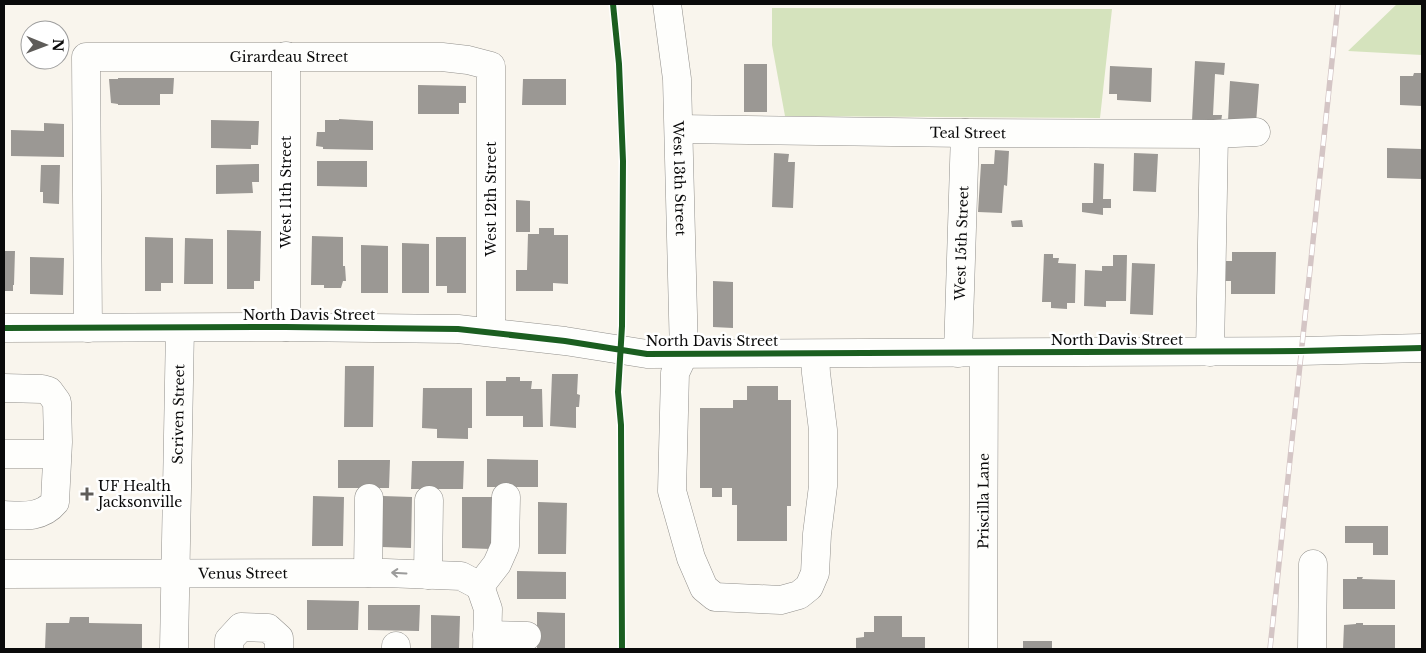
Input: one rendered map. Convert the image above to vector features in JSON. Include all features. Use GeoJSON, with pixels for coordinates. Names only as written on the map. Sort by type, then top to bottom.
{"type":"FeatureCollection","features":[{"type":"Feature","properties":{"kind":"street","name":"West 13th Street"},"geometry":{"type":"LineString","coordinates":[[667,4],[677,79],[684,354]]}},
{"type":"Feature","properties":{"kind":"street","name":"West 11th Street"},"geometry":{"type":"LineString","coordinates":[[286,56],[286,327]]}},
{"type":"Feature","properties":{"kind":"street","name":"Girardeau Street"},"geometry":{"type":"LineString","coordinates":[[88,328],[86,57],[442,57],[468,60],[490,66]]}},
{"type":"Feature","properties":{"kind":"street","name":"West 12th Street"},"geometry":{"type":"LineString","coordinates":[[490,66],[491,332]]}},
{"type":"Feature","properties":{"kind":"street","name":"Teal Street"},"geometry":{"type":"LineString","coordinates":[[679,129],[965,133],[1214,134],[1256,132]]}},
{"type":"Feature","properties":{"kind":"street","name":"West 15th Street"},"geometry":{"type":"LineString","coordinates":[[965,133],[971,353]]}},
{"type":"Feature","properties":{"kind":"street"},"geometry":{"type":"LineString","coordinates":[[1210,352],[1214,134]]}},
{"type":"Feature","properties":{"kind":"street","name":"North Davis Street"},"geometry":{"type":"LineString","coordinates":[[4,328],[424,328],[491,332],[647,354],[1210,352],[1422,348]]}},
{"type":"Feature","properties":{"kind":"street","name":"Scriven Street"},"geometry":{"type":"LineString","coordinates":[[174,649],[180,328]]}},
{"type":"Feature","properties":{"kind":"street","name":"Priscilla Lane"},"geometry":{"type":"LineString","coordinates":[[971,353],[983,649]]}},
{"type":"Feature","properties":{"kind":"street"},"geometry":{"type":"LineString","coordinates":[[684,354],[675,373],[672,491],[691,558],[704,588],[715,597],[781,600],[799,595],[809,587],[815,573],[817,534],[823,486],[824,430],[815,354]]}},
{"type":"Feature","properties":{"kind":"street"},"geometry":{"type":"LineString","coordinates":[[4,388],[42,388],[49,391],[57,402],[58,454],[55,502],[52,506],[33,516],[4,515]]}},
{"type":"Feature","properties":{"kind":"street"},"geometry":{"type":"LineString","coordinates":[[4,454],[58,454]]}},
{"type":"Feature","properties":{"kind":"street"},"geometry":{"type":"LineString","coordinates":[[506,497],[505,546],[498,564],[480,586],[488,609],[487,642],[527,636]]}},
{"type":"Feature","properties":{"kind":"street"},"geometry":{"type":"LineString","coordinates":[[368,573],[369,498]]}},
{"type":"Feature","properties":{"kind":"street"},"geometry":{"type":"LineString","coordinates":[[428,575],[429,500]]}},
{"type":"Feature","properties":{"kind":"street"},"geometry":{"type":"LineString","coordinates":[[1312,649],[1313,564]]}},
{"type":"Feature","properties":{"kind":"street","name":"Venus Street"},"geometry":{"type":"LineString","coordinates":[[4,574],[175,572],[368,573],[461,576],[480,586]]}},
{"type":"Feature","properties":{"kind":"street"},"geometry":{"type":"LineString","coordinates":[[229,649],[229,640],[241,627],[268,628],[279,638],[279,649]]}},
{"type":"Feature","properties":{"kind":"green space"},"geometry":{"type":"Polygon","coordinates":[[[1397,4],[1422,4],[1422,55],[1348,51],[1397,4]]]}},
{"type":"Feature","properties":{"kind":"green space"},"geometry":{"type":"Polygon","coordinates":[[[772,8],[1112,9],[1100,118],[785,116],[772,45],[772,8]]]}},
{"type":"Feature","properties":{"kind":"building"},"geometry":{"type":"Polygon","coordinates":[[[1195,61],[1225,63],[1224,75],[1215,74],[1213,115],[1222,115],[1221,122],[1192,121],[1195,61]]]}},
{"type":"Feature","properties":{"kind":"building"},"geometry":{"type":"Polygon","coordinates":[[[744,64],[767,64],[767,112],[744,112],[744,64]]]}},
{"type":"Feature","properties":{"kind":"building"},"geometry":{"type":"Polygon","coordinates":[[[1110,66],[1152,68],[1151,102],[1117,100],[1117,94],[1109,94],[1110,66]]]}},
{"type":"Feature","properties":{"kind":"building"},"geometry":{"type":"Polygon","coordinates":[[[1414,73],[1421,73],[1422,77],[1422,106],[1400,105],[1400,76],[1413,76],[1414,73]]]}},
{"type":"Feature","properties":{"kind":"building"},"geometry":{"type":"Polygon","coordinates":[[[174,78],[173,94],[160,94],[160,105],[118,105],[111,103],[109,79],[174,78]]]}},
{"type":"Feature","properties":{"kind":"building"},"geometry":{"type":"Polygon","coordinates":[[[523,79],[566,79],[566,105],[522,105],[523,79]]]}},
{"type":"Feature","properties":{"kind":"building"},"geometry":{"type":"Polygon","coordinates":[[[1230,81],[1259,84],[1256,123],[1228,121],[1230,81]]]}},
{"type":"Feature","properties":{"kind":"building"},"geometry":{"type":"Polygon","coordinates":[[[418,85],[466,86],[466,103],[459,103],[459,114],[418,114],[418,85]]]}},
{"type":"Feature","properties":{"kind":"building"},"geometry":{"type":"Polygon","coordinates":[[[211,120],[259,121],[258,145],[251,145],[251,149],[211,148],[211,120]]]}},
{"type":"Feature","properties":{"kind":"building"},"geometry":{"type":"Polygon","coordinates":[[[325,120],[373,121],[373,150],[323,149],[323,147],[316,146],[317,132],[325,132],[325,120]]]}},
{"type":"Feature","properties":{"kind":"building"},"geometry":{"type":"Polygon","coordinates":[[[44,123],[64,124],[64,157],[11,156],[11,130],[44,131],[44,123]]]}},
{"type":"Feature","properties":{"kind":"building"},"geometry":{"type":"Polygon","coordinates":[[[1387,148],[1422,149],[1422,179],[1387,178],[1387,148]]]}},
{"type":"Feature","properties":{"kind":"building"},"geometry":{"type":"Polygon","coordinates":[[[995,150],[1009,151],[1007,186],[1004,185],[1002,213],[978,212],[981,164],[994,164],[995,150]]]}},
{"type":"Feature","properties":{"kind":"building"},"geometry":{"type":"Polygon","coordinates":[[[774,153],[789,154],[788,162],[795,162],[793,208],[772,207],[774,153]]]}},
{"type":"Feature","properties":{"kind":"building"},"geometry":{"type":"Polygon","coordinates":[[[1134,153],[1158,154],[1156,192],[1133,191],[1134,153]]]}},
{"type":"Feature","properties":{"kind":"building"},"geometry":{"type":"Polygon","coordinates":[[[317,161],[367,161],[367,187],[317,186],[317,161]]]}},
{"type":"Feature","properties":{"kind":"building"},"geometry":{"type":"Polygon","coordinates":[[[1094,163],[1104,164],[1103,199],[1111,199],[1111,208],[1103,208],[1103,215],[1082,212],[1082,203],[1093,203],[1094,163]]]}},
{"type":"Feature","properties":{"kind":"building"},"geometry":{"type":"Polygon","coordinates":[[[259,164],[259,182],[252,182],[253,193],[216,194],[216,165],[259,164]]]}},
{"type":"Feature","properties":{"kind":"building"},"geometry":{"type":"Polygon","coordinates":[[[41,165],[60,165],[59,204],[43,203],[43,192],[40,192],[41,165]]]}},
{"type":"Feature","properties":{"kind":"building"},"geometry":{"type":"Polygon","coordinates":[[[516,200],[530,201],[530,232],[516,232],[516,200]]]}},
{"type":"Feature","properties":{"kind":"building"},"geometry":{"type":"Polygon","coordinates":[[[1022,220],[1023,227],[1012,227],[1011,221],[1022,220]]]}},
{"type":"Feature","properties":{"kind":"building"},"geometry":{"type":"Polygon","coordinates":[[[539,228],[554,228],[554,235],[568,235],[568,284],[553,283],[553,291],[516,291],[516,270],[527,270],[528,234],[539,234],[539,228]]]}},
{"type":"Feature","properties":{"kind":"building"},"geometry":{"type":"Polygon","coordinates":[[[227,230],[261,231],[260,281],[254,281],[254,289],[227,289],[227,230]]]}},
{"type":"Feature","properties":{"kind":"building"},"geometry":{"type":"Polygon","coordinates":[[[312,236],[343,237],[343,266],[345,266],[346,281],[343,281],[341,288],[324,288],[324,285],[311,285],[312,236]]]}},
{"type":"Feature","properties":{"kind":"building"},"geometry":{"type":"Polygon","coordinates":[[[145,237],[173,238],[173,283],[161,283],[161,291],[145,291],[145,237]]]}},
{"type":"Feature","properties":{"kind":"building"},"geometry":{"type":"Polygon","coordinates":[[[436,237],[466,237],[466,293],[447,293],[447,286],[436,286],[436,237]]]}},
{"type":"Feature","properties":{"kind":"building"},"geometry":{"type":"Polygon","coordinates":[[[185,238],[213,239],[213,284],[184,284],[185,238]]]}},
{"type":"Feature","properties":{"kind":"building"},"geometry":{"type":"Polygon","coordinates":[[[402,243],[429,244],[429,293],[402,293],[402,243]]]}},
{"type":"Feature","properties":{"kind":"building"},"geometry":{"type":"Polygon","coordinates":[[[361,245],[388,246],[388,293],[361,293],[361,245]]]}},
{"type":"Feature","properties":{"kind":"building"},"geometry":{"type":"Polygon","coordinates":[[[4,251],[15,251],[13,291],[4,291],[4,251]]]}},
{"type":"Feature","properties":{"kind":"building"},"geometry":{"type":"Polygon","coordinates":[[[1232,252],[1276,252],[1275,294],[1231,294],[1231,281],[1225,281],[1225,261],[1232,261],[1232,252]]]}},
{"type":"Feature","properties":{"kind":"building"},"geometry":{"type":"Polygon","coordinates":[[[1044,254],[1053,254],[1053,258],[1059,258],[1058,263],[1076,264],[1075,303],[1067,303],[1067,309],[1051,308],[1051,302],[1042,302],[1044,254]]]}},
{"type":"Feature","properties":{"kind":"building"},"geometry":{"type":"Polygon","coordinates":[[[1113,255],[1127,255],[1126,301],[1106,301],[1106,307],[1084,306],[1085,270],[1102,271],[1102,266],[1113,266],[1113,255]]]}},
{"type":"Feature","properties":{"kind":"building"},"geometry":{"type":"Polygon","coordinates":[[[30,257],[64,258],[63,295],[30,294],[30,257]]]}},
{"type":"Feature","properties":{"kind":"building"},"geometry":{"type":"Polygon","coordinates":[[[1132,263],[1155,264],[1153,315],[1130,314],[1132,263]]]}},
{"type":"Feature","properties":{"kind":"building"},"geometry":{"type":"Polygon","coordinates":[[[713,281],[733,282],[733,328],[713,327],[713,281]]]}},
{"type":"Feature","properties":{"kind":"building"},"geometry":{"type":"Polygon","coordinates":[[[345,366],[374,366],[373,427],[344,427],[345,366]]]}},
{"type":"Feature","properties":{"kind":"building"},"geometry":{"type":"Polygon","coordinates":[[[552,374],[578,374],[577,394],[580,395],[579,407],[576,407],[576,428],[550,426],[552,374]]]}},
{"type":"Feature","properties":{"kind":"building"},"geometry":{"type":"Polygon","coordinates":[[[506,377],[520,377],[520,381],[532,381],[531,389],[542,389],[543,427],[523,427],[523,416],[486,416],[486,381],[506,381],[506,377]]]}},
{"type":"Feature","properties":{"kind":"building"},"geometry":{"type":"Polygon","coordinates":[[[747,386],[778,386],[778,400],[791,400],[791,506],[787,506],[787,541],[737,541],[737,505],[732,505],[732,488],[722,488],[722,497],[712,497],[712,488],[700,488],[700,408],[733,408],[733,400],[747,400],[747,386]]]}},
{"type":"Feature","properties":{"kind":"building"},"geometry":{"type":"Polygon","coordinates":[[[423,388],[472,388],[472,428],[468,428],[468,439],[437,438],[437,429],[422,428],[423,388]]]}},
{"type":"Feature","properties":{"kind":"building"},"geometry":{"type":"Polygon","coordinates":[[[487,459],[538,460],[538,487],[487,487],[487,459]]]}},
{"type":"Feature","properties":{"kind":"building"},"geometry":{"type":"Polygon","coordinates":[[[338,460],[390,460],[389,488],[338,488],[338,460]]]}},
{"type":"Feature","properties":{"kind":"building"},"geometry":{"type":"Polygon","coordinates":[[[412,461],[464,461],[463,489],[411,489],[412,461]]]}},
{"type":"Feature","properties":{"kind":"building"},"geometry":{"type":"Polygon","coordinates":[[[313,496],[344,497],[343,546],[312,546],[313,496]]]}},
{"type":"Feature","properties":{"kind":"building"},"geometry":{"type":"Polygon","coordinates":[[[383,496],[412,497],[411,548],[382,547],[383,496]]]}},
{"type":"Feature","properties":{"kind":"building"},"geometry":{"type":"Polygon","coordinates":[[[462,497],[492,497],[491,549],[462,548],[462,497]]]}},
{"type":"Feature","properties":{"kind":"building"},"geometry":{"type":"Polygon","coordinates":[[[538,502],[567,503],[566,554],[538,554],[538,502]]]}},
{"type":"Feature","properties":{"kind":"building"},"geometry":{"type":"Polygon","coordinates":[[[1345,526],[1388,526],[1388,555],[1373,555],[1373,543],[1345,543],[1345,526]]]}},
{"type":"Feature","properties":{"kind":"building"},"geometry":{"type":"Polygon","coordinates":[[[517,571],[566,572],[566,599],[517,599],[517,571]]]}},
{"type":"Feature","properties":{"kind":"building"},"geometry":{"type":"Polygon","coordinates":[[[1357,577],[1363,577],[1362,579],[1395,580],[1395,609],[1343,609],[1343,579],[1357,579],[1357,577]]]}},
{"type":"Feature","properties":{"kind":"building"},"geometry":{"type":"Polygon","coordinates":[[[307,600],[359,601],[358,630],[307,630],[307,600]]]}},
{"type":"Feature","properties":{"kind":"building"},"geometry":{"type":"Polygon","coordinates":[[[368,605],[420,605],[419,631],[368,630],[368,605]]]}},
{"type":"Feature","properties":{"kind":"building"},"geometry":{"type":"Polygon","coordinates":[[[537,612],[565,613],[565,649],[537,649],[537,612]]]}},
{"type":"Feature","properties":{"kind":"building"},"geometry":{"type":"Polygon","coordinates":[[[431,615],[460,616],[459,649],[431,649],[431,615]]]}},
{"type":"Feature","properties":{"kind":"building"},"geometry":{"type":"Polygon","coordinates":[[[874,616],[902,616],[902,637],[925,637],[925,649],[856,649],[856,638],[864,637],[864,632],[874,632],[874,616]]]}},
{"type":"Feature","properties":{"kind":"building"},"geometry":{"type":"Polygon","coordinates":[[[70,617],[89,617],[89,623],[142,624],[142,649],[45,649],[46,623],[69,623],[70,617]]]}},
{"type":"Feature","properties":{"kind":"building"},"geometry":{"type":"Polygon","coordinates":[[[1363,623],[1363,625],[1395,625],[1395,649],[1343,649],[1344,625],[1363,623]]]}},
{"type":"Feature","properties":{"kind":"building"},"geometry":{"type":"Polygon","coordinates":[[[1023,641],[1052,641],[1052,649],[1023,649],[1023,641]]]}},
{"type":"Feature","properties":{"kind":"railway"},"geometry":{"type":"LineString","coordinates":[[1270,649],[1338,4]]}},
{"type":"Feature","properties":{"kind":"cycle path"},"geometry":{"type":"LineString","coordinates":[[613,4],[619,64],[623,161],[622,326],[618,392],[621,425],[622,649]]}},
{"type":"Feature","properties":{"kind":"cycle path"},"geometry":{"type":"LineString","coordinates":[[4,328],[286,327],[458,329],[565,341],[647,354],[1301,351],[1422,348]]}},
{"type":"Feature","properties":{"kind":"place","name":"UF Health Jacksonville"},"geometry":{"type":"Point","coordinates":[87,494]}}]}
